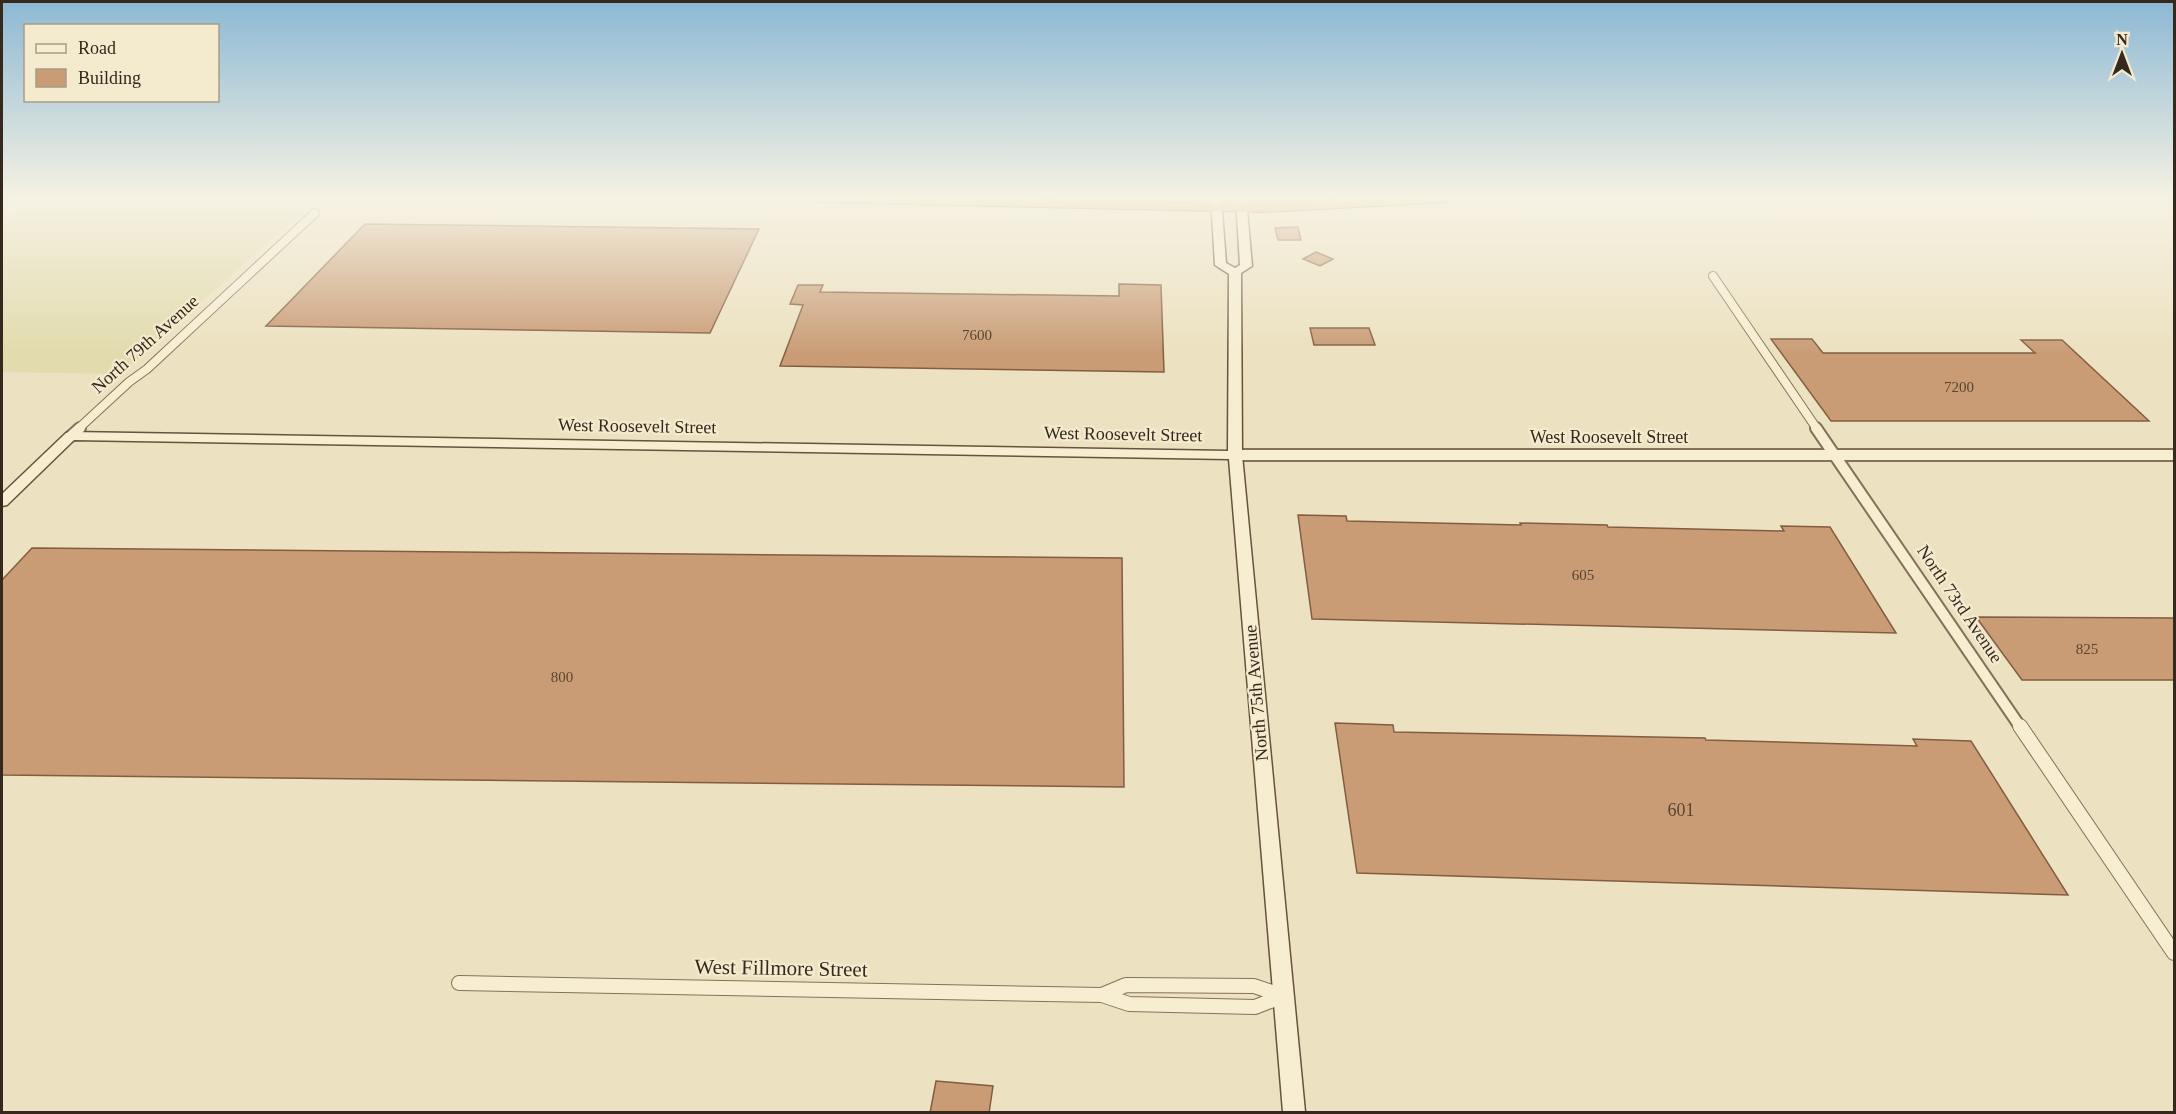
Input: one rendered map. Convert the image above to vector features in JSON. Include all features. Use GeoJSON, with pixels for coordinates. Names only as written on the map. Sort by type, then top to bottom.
{"type":"FeatureCollection","features":[{"type":"Feature","properties":{"kind":"main road"},"geometry":{"type":"LineString","coordinates":[[1220,250],[1221,265],[1234,272]]}},
{"type":"Feature","properties":{"kind":"main road","name":"North 75th Avenue"},"geometry":{"type":"LineString","coordinates":[[1245,250],[1246,266],[1234,272],[1235,455],[1293,1113]]}},
{"type":"Feature","properties":{"kind":"main road","name":"West Roosevelt Street"},"geometry":{"type":"LineString","coordinates":[[71,436],[1235,455]]}},
{"type":"Feature","properties":{"kind":"main road","name":"North 79th Avenue"},"geometry":{"type":"LineString","coordinates":[[2,502],[71,436]]}},
{"type":"Feature","properties":{"kind":"street","name":"North 79th Avenue"},"geometry":{"type":"LineString","coordinates":[[71,436],[275,250]]}},
{"type":"Feature","properties":{"kind":"street","name":"North 73rd Avenue"},"geometry":{"type":"LineString","coordinates":[[1713,276],[2175,953]]}},
{"type":"Feature","properties":{"kind":"street","name":"West Roosevelt Street"},"geometry":{"type":"LineString","coordinates":[[1235,455],[2175,455]]}},
{"type":"Feature","properties":{"kind":"street","name":"West Fillmore Street"},"geometry":{"type":"LineString","coordinates":[[459,983],[1102,995],[1129,1004],[1181,1006],[1255,1007],[1283,996]]}},
{"type":"Feature","properties":{"kind":"street","name":"West Fillmore Street"},"geometry":{"type":"LineString","coordinates":[[1102,995],[1126,985],[1254,986],[1283,996]]}},
{"type":"Feature","properties":{"kind":"street"},"geometry":{"type":"LineString","coordinates":[[1181,1006],[1182,986]]}},
{"type":"Feature","properties":{"kind":"shaded area"},"geometry":{"type":"Polygon","coordinates":[[[2,250],[260,250],[121,374],[2,372],[2,250]]]}},
{"type":"Feature","properties":{"kind":"building"},"geometry":{"type":"Polygon","coordinates":[[[340,250],[749,250],[710,333],[266,326],[340,250]]]}},
{"type":"Feature","properties":{"kind":"building"},"geometry":{"type":"Polygon","coordinates":[[[1316,252],[1333,259],[1320,266],[1303,259],[1316,252]]]}},
{"type":"Feature","properties":{"kind":"building"},"geometry":{"type":"Polygon","coordinates":[[[1119,284],[1161,285],[1164,372],[780,366],[803,305],[790,304],[798,285],[823,285],[820,292],[1119,296],[1119,284]]]}},
{"type":"Feature","properties":{"kind":"building"},"geometry":{"type":"Polygon","coordinates":[[[1310,328],[1369,328],[1375,345],[1314,345],[1310,328]]]}},
{"type":"Feature","properties":{"kind":"building"},"geometry":{"type":"Polygon","coordinates":[[[1771,339],[1812,339],[1823,353],[2035,353],[2021,340],[2062,340],[2149,421],[1831,421],[1771,339]]]}},
{"type":"Feature","properties":{"kind":"building"},"geometry":{"type":"Polygon","coordinates":[[[1298,515],[1346,516],[1347,521],[1521,525],[1520,523],[1784,531],[1781,526],[1830,527],[1896,633],[1312,619],[1298,515]]]}},
{"type":"Feature","properties":{"kind":"building"},"geometry":{"type":"Polygon","coordinates":[[[32,548],[1122,558],[1124,787],[2,775],[2,580],[32,548]]]}},
{"type":"Feature","properties":{"kind":"building"},"geometry":{"type":"Polygon","coordinates":[[[1976,617],[2175,618],[2175,680],[2022,680],[1976,617]]]}},
{"type":"Feature","properties":{"kind":"building"},"geometry":{"type":"Polygon","coordinates":[[[1335,723],[1393,725],[1394,732],[1705,738],[1706,740],[1917,746],[1913,739],[1971,741],[2068,895],[1357,873],[1335,723]]]}},
{"type":"Feature","properties":{"kind":"building"},"geometry":{"type":"Polygon","coordinates":[[[936,1081],[993,1086],[989,1113],[930,1113],[936,1081]]]}}]}
